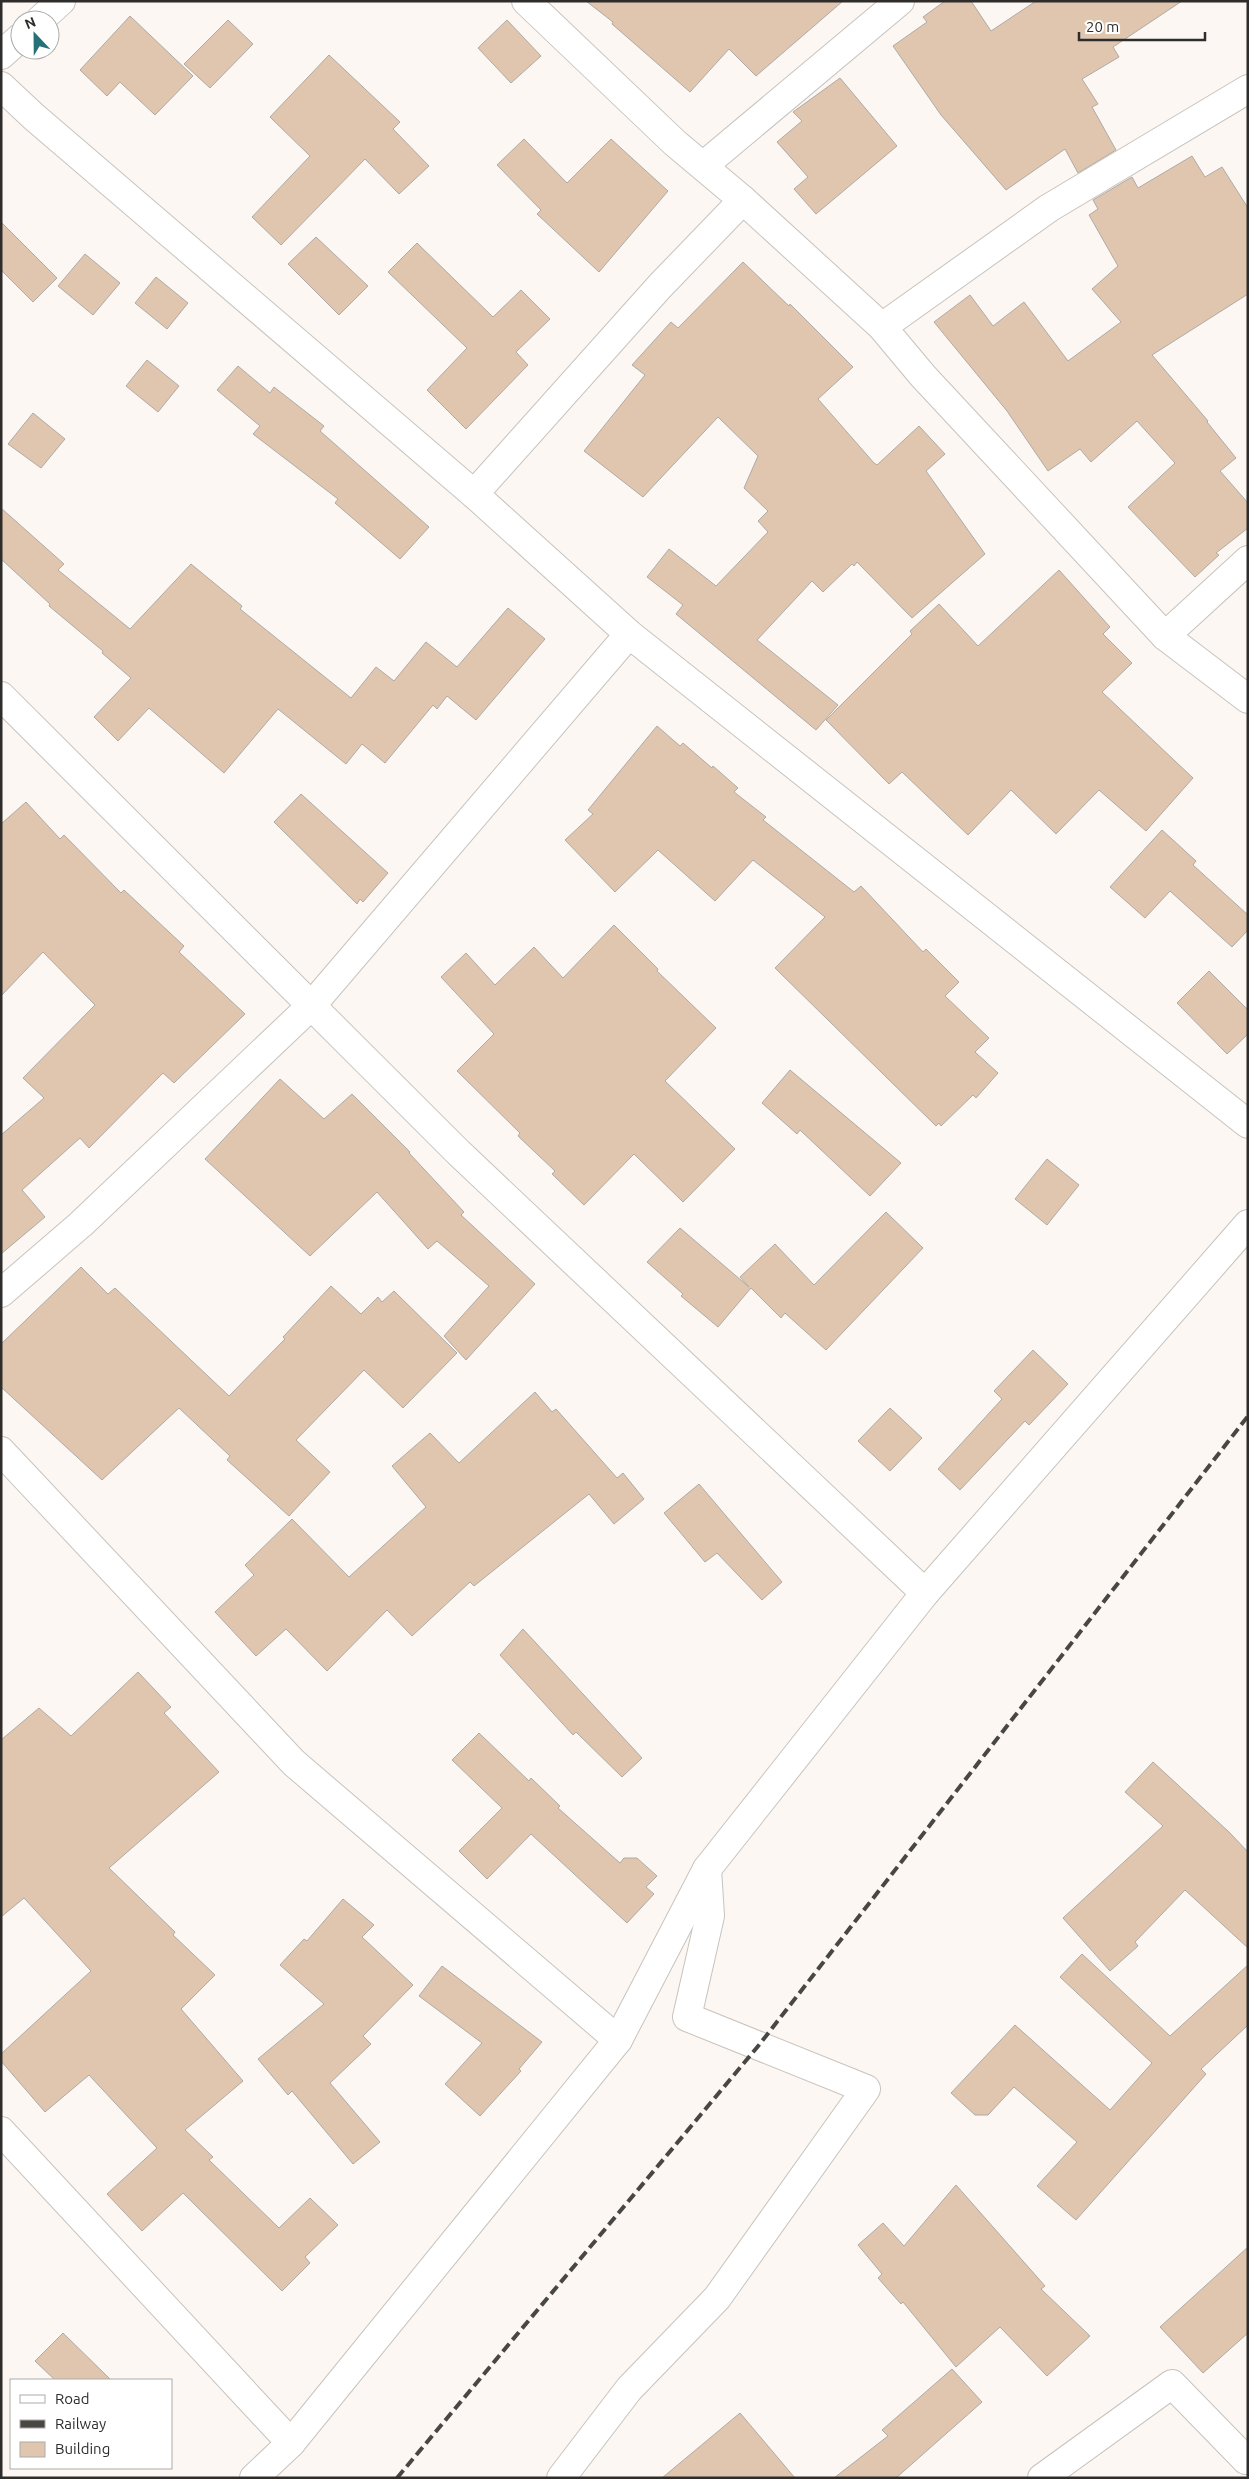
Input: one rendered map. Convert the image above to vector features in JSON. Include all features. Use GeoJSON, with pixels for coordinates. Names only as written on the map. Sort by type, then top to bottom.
{"type":"FeatureCollection","features":[{"type":"Feature","properties":{"kind":"street"},"geometry":{"type":"LineString","coordinates":[[51,10],[61,1]]}},
{"type":"Feature","properties":{"kind":"street"},"geometry":{"type":"LineString","coordinates":[[526,1],[675,143],[743,200],[882,327],[923,376],[1166,636],[1248,699]]}},
{"type":"Feature","properties":{"kind":"street"},"geometry":{"type":"LineString","coordinates":[[702,166],[900,1]]}},
{"type":"Feature","properties":{"kind":"street"},"geometry":{"type":"LineString","coordinates":[[1,86],[40,122],[474,494],[629,634],[1248,1124]]}},
{"type":"Feature","properties":{"kind":"street"},"geometry":{"type":"LineString","coordinates":[[882,327],[1049,208],[1248,89]]}},
{"type":"Feature","properties":{"kind":"street"},"geometry":{"type":"LineString","coordinates":[[474,494],[660,286],[743,200]]}},
{"type":"Feature","properties":{"kind":"street"},"geometry":{"type":"LineString","coordinates":[[1166,636],[1248,560]]}},
{"type":"Feature","properties":{"kind":"street"},"geometry":{"type":"LineString","coordinates":[[1,1292],[81,1224],[312,1005],[629,634]]}},
{"type":"Feature","properties":{"kind":"street"},"geometry":{"type":"LineString","coordinates":[[1,696],[459,1153],[925,1593]]}},
{"type":"Feature","properties":{"kind":"street"},"geometry":{"type":"LineString","coordinates":[[254,2478],[291,2444],[618,2040],[707,1869],[925,1593],[1248,1224]]}},
{"type":"Feature","properties":{"kind":"street"},"geometry":{"type":"LineString","coordinates":[[1,1451],[294,1763],[618,2040]]}},
{"type":"Feature","properties":{"kind":"street"},"geometry":{"type":"LineString","coordinates":[[564,2477],[628,2389],[717,2298],[866,2089],[687,2017],[710,1916],[707,1869]]}},
{"type":"Feature","properties":{"kind":"street"},"geometry":{"type":"LineString","coordinates":[[1,2131],[291,2444]]}},
{"type":"Feature","properties":{"kind":"street"},"geometry":{"type":"LineString","coordinates":[[1042,2478],[1172,2384],[1247,2460]]}},
{"type":"Feature","properties":{"kind":"building"},"geometry":{"type":"Polygon","coordinates":[[[586,1],[843,1],[756,76],[729,49],[690,92],[612,24],[613,22],[586,1]]]}},
{"type":"Feature","properties":{"kind":"building"},"geometry":{"type":"Polygon","coordinates":[[[945,1],[971,1],[991,31],[1036,1],[1182,1],[1113,47],[1119,57],[1082,79],[1098,104],[1092,107],[1116,150],[1078,173],[1065,149],[1006,190],[941,115],[893,46],[927,22],[923,17],[945,1]]]}},
{"type":"Feature","properties":{"kind":"building"},"geometry":{"type":"Polygon","coordinates":[[[130,16],[193,76],[155,115],[120,82],[107,96],[80,70],[130,16]]]}},
{"type":"Feature","properties":{"kind":"building"},"geometry":{"type":"Polygon","coordinates":[[[228,20],[253,44],[210,88],[184,64],[228,20]]]}},
{"type":"Feature","properties":{"kind":"building"},"geometry":{"type":"Polygon","coordinates":[[[507,20],[541,56],[511,83],[478,48],[507,20]]]}},
{"type":"Feature","properties":{"kind":"building"},"geometry":{"type":"Polygon","coordinates":[[[329,55],[400,122],[393,129],[429,166],[399,194],[365,159],[281,245],[252,217],[310,156],[270,117],[329,55]]]}},
{"type":"Feature","properties":{"kind":"building"},"geometry":{"type":"Polygon","coordinates":[[[840,78],[897,146],[816,214],[794,189],[808,177],[777,142],[802,121],[793,112],[840,78]]]}},
{"type":"Feature","properties":{"kind":"building"},"geometry":{"type":"Polygon","coordinates":[[[524,139],[567,183],[611,139],[668,191],[599,272],[537,214],[541,210],[497,165],[524,139]]]}},
{"type":"Feature","properties":{"kind":"building"},"geometry":{"type":"Polygon","coordinates":[[[1192,156],[1205,177],[1222,167],[1248,208],[1248,294],[1152,355],[1208,421],[1236,458],[1220,471],[1248,503],[1248,528],[1216,553],[1219,555],[1195,577],[1128,507],[1175,463],[1137,421],[1091,462],[1080,449],[1048,471],[1007,411],[934,322],[970,295],[993,326],[1024,302],[1068,361],[1121,322],[1092,289],[1118,266],[1089,215],[1098,209],[1093,200],[1132,177],[1138,188],[1192,156]]]}},
{"type":"Feature","properties":{"kind":"building"},"geometry":{"type":"Polygon","coordinates":[[[1,222],[57,278],[33,302],[1,270],[1,222]]]}},
{"type":"Feature","properties":{"kind":"building"},"geometry":{"type":"Polygon","coordinates":[[[316,237],[368,286],[339,315],[288,264],[316,237]]]}},
{"type":"Feature","properties":{"kind":"building"},"geometry":{"type":"Polygon","coordinates":[[[417,243],[493,317],[521,290],[550,319],[516,352],[528,365],[466,429],[427,390],[467,348],[388,272],[417,243]]]}},
{"type":"Feature","properties":{"kind":"building"},"geometry":{"type":"Polygon","coordinates":[[[85,254],[120,283],[93,315],[58,286],[85,254]]]}},
{"type":"Feature","properties":{"kind":"building"},"geometry":{"type":"Polygon","coordinates":[[[743,262],[789,306],[790,304],[853,367],[818,399],[874,463],[877,465],[919,426],[945,454],[926,471],[985,554],[912,618],[857,562],[854,566],[852,564],[823,592],[812,581],[757,640],[838,705],[816,730],[676,614],[683,605],[647,577],[669,549],[716,586],[768,532],[758,521],[768,511],[744,488],[758,456],[718,417],[643,497],[584,451],[645,375],[632,365],[671,322],[678,328],[743,262]]]}},
{"type":"Feature","properties":{"kind":"building"},"geometry":{"type":"Polygon","coordinates":[[[156,277],[188,303],[167,329],[135,303],[156,277]]]}},
{"type":"Feature","properties":{"kind":"building"},"geometry":{"type":"Polygon","coordinates":[[[147,360],[179,386],[158,412],[126,386],[147,360]]]}},
{"type":"Feature","properties":{"kind":"building"},"geometry":{"type":"Polygon","coordinates":[[[238,366],[270,393],[274,387],[324,426],[320,431],[429,527],[400,559],[335,503],[338,499],[253,434],[260,426],[217,390],[238,366]]]}},
{"type":"Feature","properties":{"kind":"building"},"geometry":{"type":"Polygon","coordinates":[[[33,413],[65,439],[41,468],[8,444],[33,413]]]}},
{"type":"Feature","properties":{"kind":"building"},"geometry":{"type":"Polygon","coordinates":[[[1,508],[64,564],[58,570],[130,629],[191,564],[242,606],[240,609],[351,698],[376,667],[394,681],[426,642],[457,667],[508,608],[545,639],[476,720],[447,696],[437,709],[433,705],[385,763],[362,744],[346,764],[278,709],[224,773],[149,708],[118,741],[94,717],[131,678],[102,653],[103,651],[49,606],[50,604],[1,559],[1,508]]]}},
{"type":"Feature","properties":{"kind":"building"},"geometry":{"type":"Polygon","coordinates":[[[1059,570],[1110,627],[1103,634],[1132,663],[1102,692],[1193,778],[1146,831],[1099,790],[1056,834],[1011,790],[968,835],[902,772],[889,784],[826,720],[912,634],[910,631],[939,604],[978,646],[1059,570]]]}},
{"type":"Feature","properties":{"kind":"building"},"geometry":{"type":"Polygon","coordinates":[[[657,726],[680,746],[683,743],[712,768],[713,766],[738,788],[734,792],[766,817],[763,820],[854,892],[861,886],[923,952],[926,949],[959,982],[945,996],[989,1038],[975,1052],[998,1073],[976,1098],[973,1095],[941,1126],[939,1123],[936,1126],[775,968],[825,917],[753,860],[715,901],[658,850],[615,892],[565,840],[593,814],[588,810],[657,726]]]}},
{"type":"Feature","properties":{"kind":"building"},"geometry":{"type":"Polygon","coordinates":[[[301,794],[388,873],[363,902],[360,899],[357,904],[274,822],[301,794]]]}},
{"type":"Feature","properties":{"kind":"building"},"geometry":{"type":"Polygon","coordinates":[[[26,802],[60,839],[64,835],[121,893],[124,890],[184,946],[179,952],[245,1014],[174,1083],[163,1073],[89,1148],[80,1138],[22,1190],[45,1217],[1,1254],[1,1135],[44,1098],[23,1078],[95,1005],[43,952],[1,996],[1,824],[26,802]]]}},
{"type":"Feature","properties":{"kind":"building"},"geometry":{"type":"Polygon","coordinates":[[[1162,830],[1196,861],[1193,865],[1248,915],[1248,930],[1232,947],[1170,891],[1145,918],[1110,887],[1162,830]]]}},
{"type":"Feature","properties":{"kind":"building"},"geometry":{"type":"Polygon","coordinates":[[[614,925],[658,969],[657,971],[716,1028],[665,1081],[735,1149],[683,1202],[634,1154],[584,1205],[552,1174],[555,1171],[518,1136],[520,1133],[457,1071],[494,1034],[441,977],[466,953],[495,985],[534,947],[563,978],[614,925]]]}},
{"type":"Feature","properties":{"kind":"building"},"geometry":{"type":"Polygon","coordinates":[[[1209,971],[1248,1010],[1248,1034],[1227,1054],[1177,1003],[1209,971]]]}},
{"type":"Feature","properties":{"kind":"building"},"geometry":{"type":"Polygon","coordinates":[[[790,1070],[901,1163],[870,1196],[800,1130],[797,1134],[762,1103],[790,1070]]]}},
{"type":"Feature","properties":{"kind":"building"},"geometry":{"type":"Polygon","coordinates":[[[280,1079],[324,1119],[352,1094],[410,1152],[464,1212],[461,1215],[535,1284],[466,1360],[444,1336],[489,1286],[437,1241],[428,1249],[377,1192],[310,1256],[205,1159],[280,1079]]]}},
{"type":"Feature","properties":{"kind":"building"},"geometry":{"type":"Polygon","coordinates":[[[1047,1159],[1079,1185],[1047,1225],[1015,1199],[1047,1159]]]}},
{"type":"Feature","properties":{"kind":"building"},"geometry":{"type":"Polygon","coordinates":[[[886,1212],[923,1248],[826,1350],[785,1313],[781,1318],[751,1288],[718,1327],[681,1296],[683,1294],[647,1262],[680,1228],[749,1287],[740,1277],[775,1244],[814,1285],[886,1212]]]}},
{"type":"Feature","properties":{"kind":"building"},"geometry":{"type":"Polygon","coordinates":[[[81,1267],[108,1294],[115,1288],[229,1396],[285,1339],[283,1337],[331,1286],[361,1314],[378,1297],[382,1302],[394,1291],[457,1353],[403,1408],[364,1370],[296,1440],[330,1472],[289,1516],[227,1460],[230,1456],[179,1408],[102,1480],[1,1387],[1,1344],[81,1267]]]}},
{"type":"Feature","properties":{"kind":"building"},"geometry":{"type":"Polygon","coordinates":[[[1033,1350],[1068,1384],[1029,1425],[1025,1421],[960,1490],[938,1469],[1002,1399],[994,1391],[1033,1350]]]}},
{"type":"Feature","properties":{"kind":"building"},"geometry":{"type":"Polygon","coordinates":[[[535,1392],[552,1412],[556,1409],[617,1478],[623,1473],[644,1499],[614,1524],[589,1494],[474,1586],[470,1582],[412,1636],[387,1610],[327,1671],[286,1629],[256,1656],[215,1612],[254,1575],[245,1565],[292,1519],[349,1577],[426,1507],[392,1466],[430,1433],[459,1463],[535,1392]]]}},
{"type":"Feature","properties":{"kind":"building"},"geometry":{"type":"Polygon","coordinates":[[[890,1408],[922,1438],[890,1471],[858,1441],[890,1408]]]}},
{"type":"Feature","properties":{"kind":"building"},"geometry":{"type":"Polygon","coordinates":[[[699,1484],[782,1582],[762,1600],[717,1553],[705,1562],[664,1513],[699,1484]]]}},
{"type":"Feature","properties":{"kind":"building"},"geometry":{"type":"Polygon","coordinates":[[[523,1629],[642,1758],[622,1777],[576,1732],[573,1735],[500,1655],[523,1629]]]}},
{"type":"Feature","properties":{"kind":"building"},"geometry":{"type":"Polygon","coordinates":[[[138,1672],[171,1707],[164,1713],[219,1772],[109,1868],[175,1932],[173,1935],[215,1975],[181,2009],[243,2081],[185,2130],[213,2157],[209,2160],[279,2228],[310,2198],[338,2225],[305,2257],[310,2263],[282,2291],[183,2193],[142,2231],[107,2194],[157,2148],[89,2075],[45,2112],[1,2061],[1,2054],[91,1971],[24,1898],[1,1917],[1,1740],[39,1708],[71,1736],[138,1672]]]}},
{"type":"Feature","properties":{"kind":"building"},"geometry":{"type":"Polygon","coordinates":[[[479,1733],[529,1781],[531,1778],[560,1806],[558,1808],[620,1863],[624,1858],[637,1858],[657,1876],[646,1887],[654,1894],[627,1923],[531,1834],[487,1879],[459,1851],[502,1808],[452,1760],[479,1733]]]}},
{"type":"Feature","properties":{"kind":"building"},"geometry":{"type":"Polygon","coordinates":[[[1153,1762],[1248,1852],[1248,1948],[1185,1890],[1135,1942],[1138,1946],[1110,1971],[1063,1918],[1163,1826],[1125,1792],[1153,1762]]]}},
{"type":"Feature","properties":{"kind":"building"},"geometry":{"type":"Polygon","coordinates":[[[343,1899],[374,1925],[362,1937],[413,1985],[363,2036],[371,2044],[330,2083],[380,2142],[353,2164],[292,2091],[288,2095],[258,2059],[324,2004],[280,1965],[304,1939],[307,1941],[343,1899]]]}},
{"type":"Feature","properties":{"kind":"building"},"geometry":{"type":"Polygon","coordinates":[[[1082,1954],[1170,2036],[1248,1965],[1248,2025],[1201,2069],[1206,2074],[1076,2220],[1037,2186],[1077,2142],[1014,2087],[988,2115],[975,2115],[951,2093],[1015,2025],[1110,2110],[1152,2063],[1060,1977],[1082,1954]]]}},
{"type":"Feature","properties":{"kind":"building"},"geometry":{"type":"Polygon","coordinates":[[[442,1966],[542,2042],[519,2069],[521,2071],[480,2116],[445,2084],[482,2043],[419,1996],[442,1966]]]}},
{"type":"Feature","properties":{"kind":"building"},"geometry":{"type":"Polygon","coordinates":[[[956,2185],[1045,2286],[1041,2289],[1090,2336],[1047,2376],[1000,2327],[956,2367],[903,2302],[901,2304],[878,2278],[882,2274],[858,2245],[883,2223],[904,2246],[956,2185]]]}},
{"type":"Feature","properties":{"kind":"building"},"geometry":{"type":"Polygon","coordinates":[[[1248,2247],[1248,2333],[1203,2373],[1160,2327],[1248,2247]]]}},
{"type":"Feature","properties":{"kind":"building"},"geometry":{"type":"Polygon","coordinates":[[[63,2333],[110,2379],[54,2379],[35,2361],[63,2333]]]}},
{"type":"Feature","properties":{"kind":"building"},"geometry":{"type":"Polygon","coordinates":[[[952,2369],[982,2402],[896,2478],[834,2478],[888,2436],[882,2430],[952,2369]]]}},
{"type":"Feature","properties":{"kind":"building"},"geometry":{"type":"Polygon","coordinates":[[[740,2413],[795,2478],[662,2478],[740,2413]]]}},
{"type":"Feature","properties":{"kind":"railway"},"geometry":{"type":"LineString","coordinates":[[397,2478],[759,2045],[1248,1416]]}}]}
